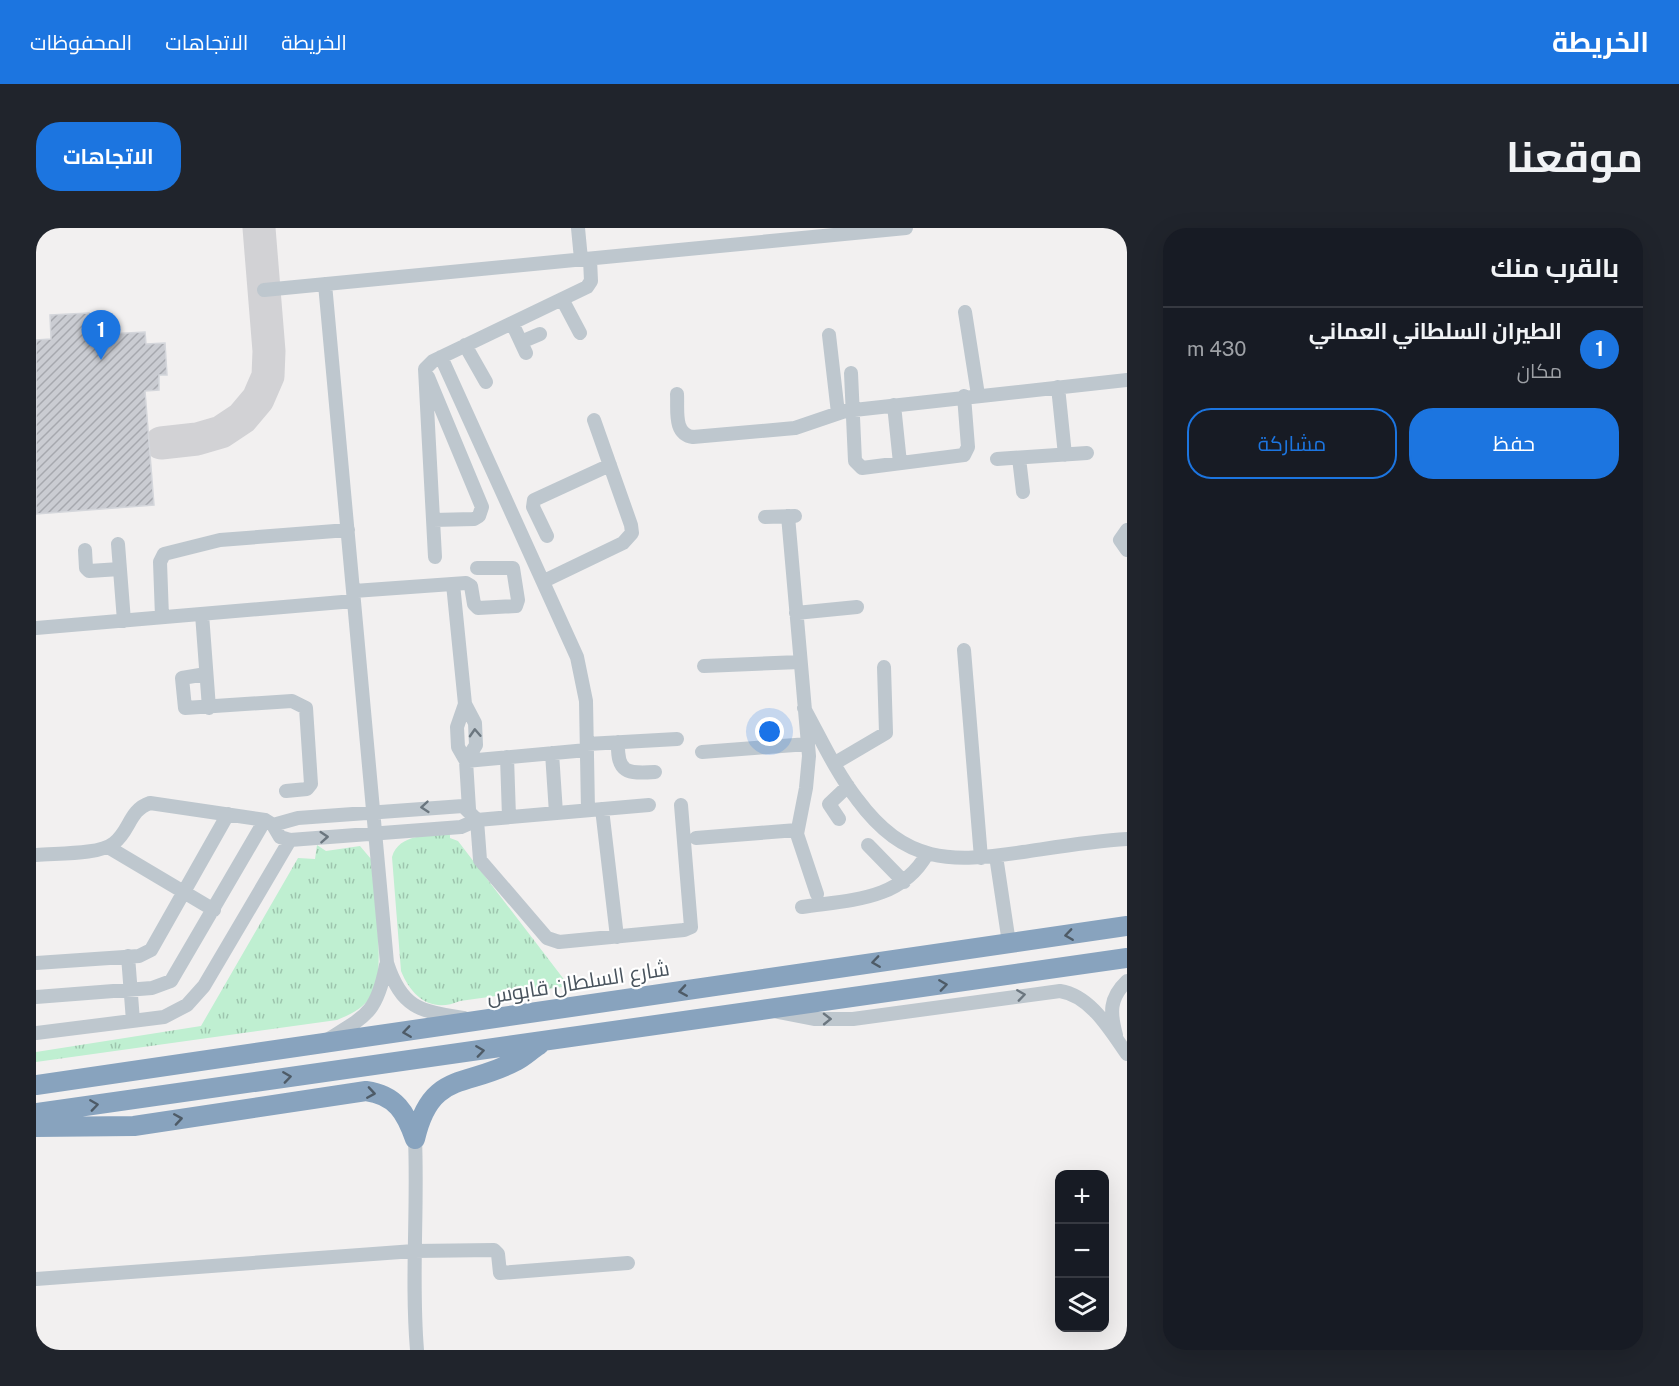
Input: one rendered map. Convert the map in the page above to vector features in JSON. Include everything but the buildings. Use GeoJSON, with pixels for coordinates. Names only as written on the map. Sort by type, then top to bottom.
{"type":"FeatureCollection","features":[{"type":"Feature","properties":{"kind":"highway","name":"شارع السلطان قابوس"},"geometry":{"type":"LineString","coordinates":[[36,1085],[1127,927]]}},
{"type":"Feature","properties":{"kind":"highway"},"geometry":{"type":"LineString","coordinates":[[36,1113],[1127,958]]}},
{"type":"Feature","properties":{"kind":"highway"},"geometry":{"type":"LineString","coordinates":[[415,1139],[420,1118],[439,1091],[515,1062],[541,1043]]}},
{"type":"Feature","properties":{"kind":"highway"},"geometry":{"type":"LineString","coordinates":[[36,1127],[134,1126],[366,1091],[376,1092],[397,1103],[408,1119],[415,1139]]}},
{"type":"Feature","properties":{"kind":"street"},"geometry":{"type":"LineString","coordinates":[[435,557],[424,369],[429,363],[589,286],[578,228]]}},
{"type":"Feature","properties":{"kind":"street"},"geometry":{"type":"LineString","coordinates":[[264,290],[906,228]]}},
{"type":"Feature","properties":{"kind":"street"},"geometry":{"type":"LineString","coordinates":[[326,284],[387,963],[397,990],[415,1007],[431,1013],[481,1021]]}},
{"type":"Feature","properties":{"kind":"street"},"geometry":{"type":"LineString","coordinates":[[562,299],[580,333]]}},
{"type":"Feature","properties":{"kind":"street"},"geometry":{"type":"LineString","coordinates":[[965,312],[978,394]]}},
{"type":"Feature","properties":{"kind":"street"},"geometry":{"type":"LineString","coordinates":[[512,323],[524,347],[540,334]]}},
{"type":"Feature","properties":{"kind":"street"},"geometry":{"type":"LineString","coordinates":[[829,335],[838,413]]}},
{"type":"Feature","properties":{"kind":"street"},"geometry":{"type":"LineString","coordinates":[[465,345],[486,382]]}},
{"type":"Feature","properties":{"kind":"street"},"geometry":{"type":"LineString","coordinates":[[441,357],[544,581],[581,668],[586,701],[588,810]]}},
{"type":"Feature","properties":{"kind":"street"},"geometry":{"type":"LineString","coordinates":[[424,369],[482,507],[479,516],[474,519],[433,520]]}},
{"type":"Feature","properties":{"kind":"street"},"geometry":{"type":"LineString","coordinates":[[851,373],[855,461],[857,466],[862,468],[966,453],[968,447],[964,396]]}},
{"type":"Feature","properties":{"kind":"street"},"geometry":{"type":"LineString","coordinates":[[677,394],[678,425],[682,433],[688,437],[795,428],[852,410],[978,394],[1127,380]]}},
{"type":"Feature","properties":{"kind":"street"},"geometry":{"type":"LineString","coordinates":[[1058,387],[1065,454]]}},
{"type":"Feature","properties":{"kind":"street"},"geometry":{"type":"LineString","coordinates":[[894,405],[900,464]]}},
{"type":"Feature","properties":{"kind":"street"},"geometry":{"type":"LineString","coordinates":[[544,581],[630,538],[631,525],[594,420]]}},
{"type":"Feature","properties":{"kind":"street"},"geometry":{"type":"LineString","coordinates":[[997,459],[1087,453]]}},
{"type":"Feature","properties":{"kind":"street"},"geometry":{"type":"LineString","coordinates":[[1019,458],[1023,492]]}},
{"type":"Feature","properties":{"kind":"street"},"geometry":{"type":"LineString","coordinates":[[547,536],[533,507],[534,500],[610,465]]}},
{"type":"Feature","properties":{"kind":"street"},"geometry":{"type":"LineString","coordinates":[[765,517],[792,516],[796,613],[808,744],[808,772],[797,830],[817,894]]}},
{"type":"Feature","properties":{"kind":"street"},"geometry":{"type":"LineString","coordinates":[[162,617],[160,562],[164,554],[220,540],[348,530]]}},
{"type":"Feature","properties":{"kind":"street"},"geometry":{"type":"LineString","coordinates":[[1127,530],[1120,540],[1127,550]]}},
{"type":"Feature","properties":{"kind":"street"},"geometry":{"type":"LineString","coordinates":[[118,544],[124,621]]}},
{"type":"Feature","properties":{"kind":"street"},"geometry":{"type":"LineString","coordinates":[[85,550],[86,566],[89,571],[120,569]]}},
{"type":"Feature","properties":{"kind":"street"},"geometry":{"type":"LineString","coordinates":[[36,628],[202,614],[465,583],[471,586],[474,604],[481,609],[516,606],[518,600],[513,568],[477,568]]}},
{"type":"Feature","properties":{"kind":"street"},"geometry":{"type":"LineString","coordinates":[[453,584],[465,704],[457,727],[458,747],[466,761],[480,860],[547,938],[560,942],[684,930],[692,925],[681,805]]}},
{"type":"Feature","properties":{"kind":"street"},"geometry":{"type":"LineString","coordinates":[[796,613],[857,608]]}},
{"type":"Feature","properties":{"kind":"street"},"geometry":{"type":"LineString","coordinates":[[202,614],[209,708]]}},
{"type":"Feature","properties":{"kind":"street"},"geometry":{"type":"LineString","coordinates":[[964,650],[981,858]]}},
{"type":"Feature","properties":{"kind":"street"},"geometry":{"type":"LineString","coordinates":[[704,666],[800,662]]}},
{"type":"Feature","properties":{"kind":"street"},"geometry":{"type":"LineString","coordinates":[[835,763],[880,739],[886,733],[884,667]]}},
{"type":"Feature","properties":{"kind":"street"},"geometry":{"type":"LineString","coordinates":[[206,674],[185,676],[181,681],[185,708],[292,701],[304,706],[308,715],[311,784],[307,789],[286,790]]}},
{"type":"Feature","properties":{"kind":"street"},"geometry":{"type":"LineString","coordinates":[[804,708],[848,786],[867,811],[888,832],[913,849],[954,859],[981,858],[1127,839]]}},
{"type":"Feature","properties":{"kind":"street"},"geometry":{"type":"LineString","coordinates":[[466,761],[552,753],[618,742],[677,739]]}},
{"type":"Feature","properties":{"kind":"street"},"geometry":{"type":"LineString","coordinates":[[618,742],[618,759],[623,768],[635,773],[655,772]]}},
{"type":"Feature","properties":{"kind":"street"},"geometry":{"type":"LineString","coordinates":[[702,752],[808,744]]}},
{"type":"Feature","properties":{"kind":"street"},"geometry":{"type":"LineString","coordinates":[[552,753],[556,813]]}},
{"type":"Feature","properties":{"kind":"street"},"geometry":{"type":"LineString","coordinates":[[507,758],[509,817]]}},
{"type":"Feature","properties":{"kind":"street"},"geometry":{"type":"LineString","coordinates":[[839,819],[829,804],[848,786]]}},
{"type":"Feature","properties":{"kind":"street"},"geometry":{"type":"LineString","coordinates":[[36,855],[108,847],[117,840],[135,811],[150,803],[228,814],[269,823],[291,818],[453,805],[473,815],[509,817],[649,805]]}},
{"type":"Feature","properties":{"kind":"street"},"geometry":{"type":"LineString","coordinates":[[602,809],[617,936]]}},
{"type":"Feature","properties":{"kind":"street"},"geometry":{"type":"LineString","coordinates":[[36,963],[143,955],[154,947],[228,814]]}},
{"type":"Feature","properties":{"kind":"street"},"geometry":{"type":"LineString","coordinates":[[269,823],[280,837],[290,840],[465,827],[473,815]]}},
{"type":"Feature","properties":{"kind":"street"},"geometry":{"type":"LineString","coordinates":[[36,997],[157,987],[171,981],[269,823]]}},
{"type":"Feature","properties":{"kind":"street"},"geometry":{"type":"LineString","coordinates":[[696,838],[797,830]]}},
{"type":"Feature","properties":{"kind":"street"},"geometry":{"type":"LineString","coordinates":[[36,1033],[164,1017],[180,1010],[194,999],[290,840]]}},
{"type":"Feature","properties":{"kind":"street"},"geometry":{"type":"LineString","coordinates":[[868,845],[904,882]]}},
{"type":"Feature","properties":{"kind":"street"},"geometry":{"type":"LineString","coordinates":[[108,847],[214,910]]}},
{"type":"Feature","properties":{"kind":"street"},"geometry":{"type":"LineString","coordinates":[[802,907],[880,894],[904,882],[917,870],[927,854]]}},
{"type":"Feature","properties":{"kind":"street"},"geometry":{"type":"LineString","coordinates":[[996,856],[1009,943]]}},
{"type":"Feature","properties":{"kind":"street"},"geometry":{"type":"LineString","coordinates":[[128,956],[132,1021]]}},
{"type":"Feature","properties":{"kind":"street"},"geometry":{"type":"LineString","coordinates":[[319,1045],[362,1018],[373,1007],[381,992],[387,963]]}},
{"type":"Feature","properties":{"kind":"street"},"geometry":{"type":"LineString","coordinates":[[1118,1040],[1110,1010],[1115,995],[1127,981]]}},
{"type":"Feature","properties":{"kind":"street"},"geometry":{"type":"LineString","coordinates":[[770,1010],[814,1019],[853,1019],[1060,991],[1085,1001],[1127,1054]]}},
{"type":"Feature","properties":{"kind":"street"},"geometry":{"type":"LineString","coordinates":[[415,1139],[417,1192],[413,1303],[417,1350]]}},
{"type":"Feature","properties":{"kind":"street"},"geometry":{"type":"LineString","coordinates":[[36,1279],[414,1251],[494,1250],[498,1254],[500,1273],[628,1263]]}},
{"type":"Feature","properties":{"kind":"green space"},"geometry":{"type":"Polygon","coordinates":[[[450,834],[450,838],[458,841],[569,986],[441,1005],[424,1001],[411,989],[401,971],[392,857],[396,849],[408,840],[416,837],[450,834]]]}},
{"type":"Feature","properties":{"kind":"green space"},"geometry":{"type":"Polygon","coordinates":[[[317,845],[326,851],[360,846],[371,859],[378,928],[378,966],[377,982],[373,993],[362,1007],[337,1020],[36,1062],[36,1052],[201,1026],[298,858],[315,859],[317,845]]]}},
{"type":"Feature","properties":{"kind":"taxiway"},"geometry":{"type":"LineString","coordinates":[[161,443],[197,439],[221,432],[242,418],[258,399],[268,376],[269,351],[259,228]]}},
{"type":"Feature","properties":{"kind":"place","name":"الطيران السلطاني العماني"},"geometry":{"type":"Point","coordinates":[101,360]}}]}
